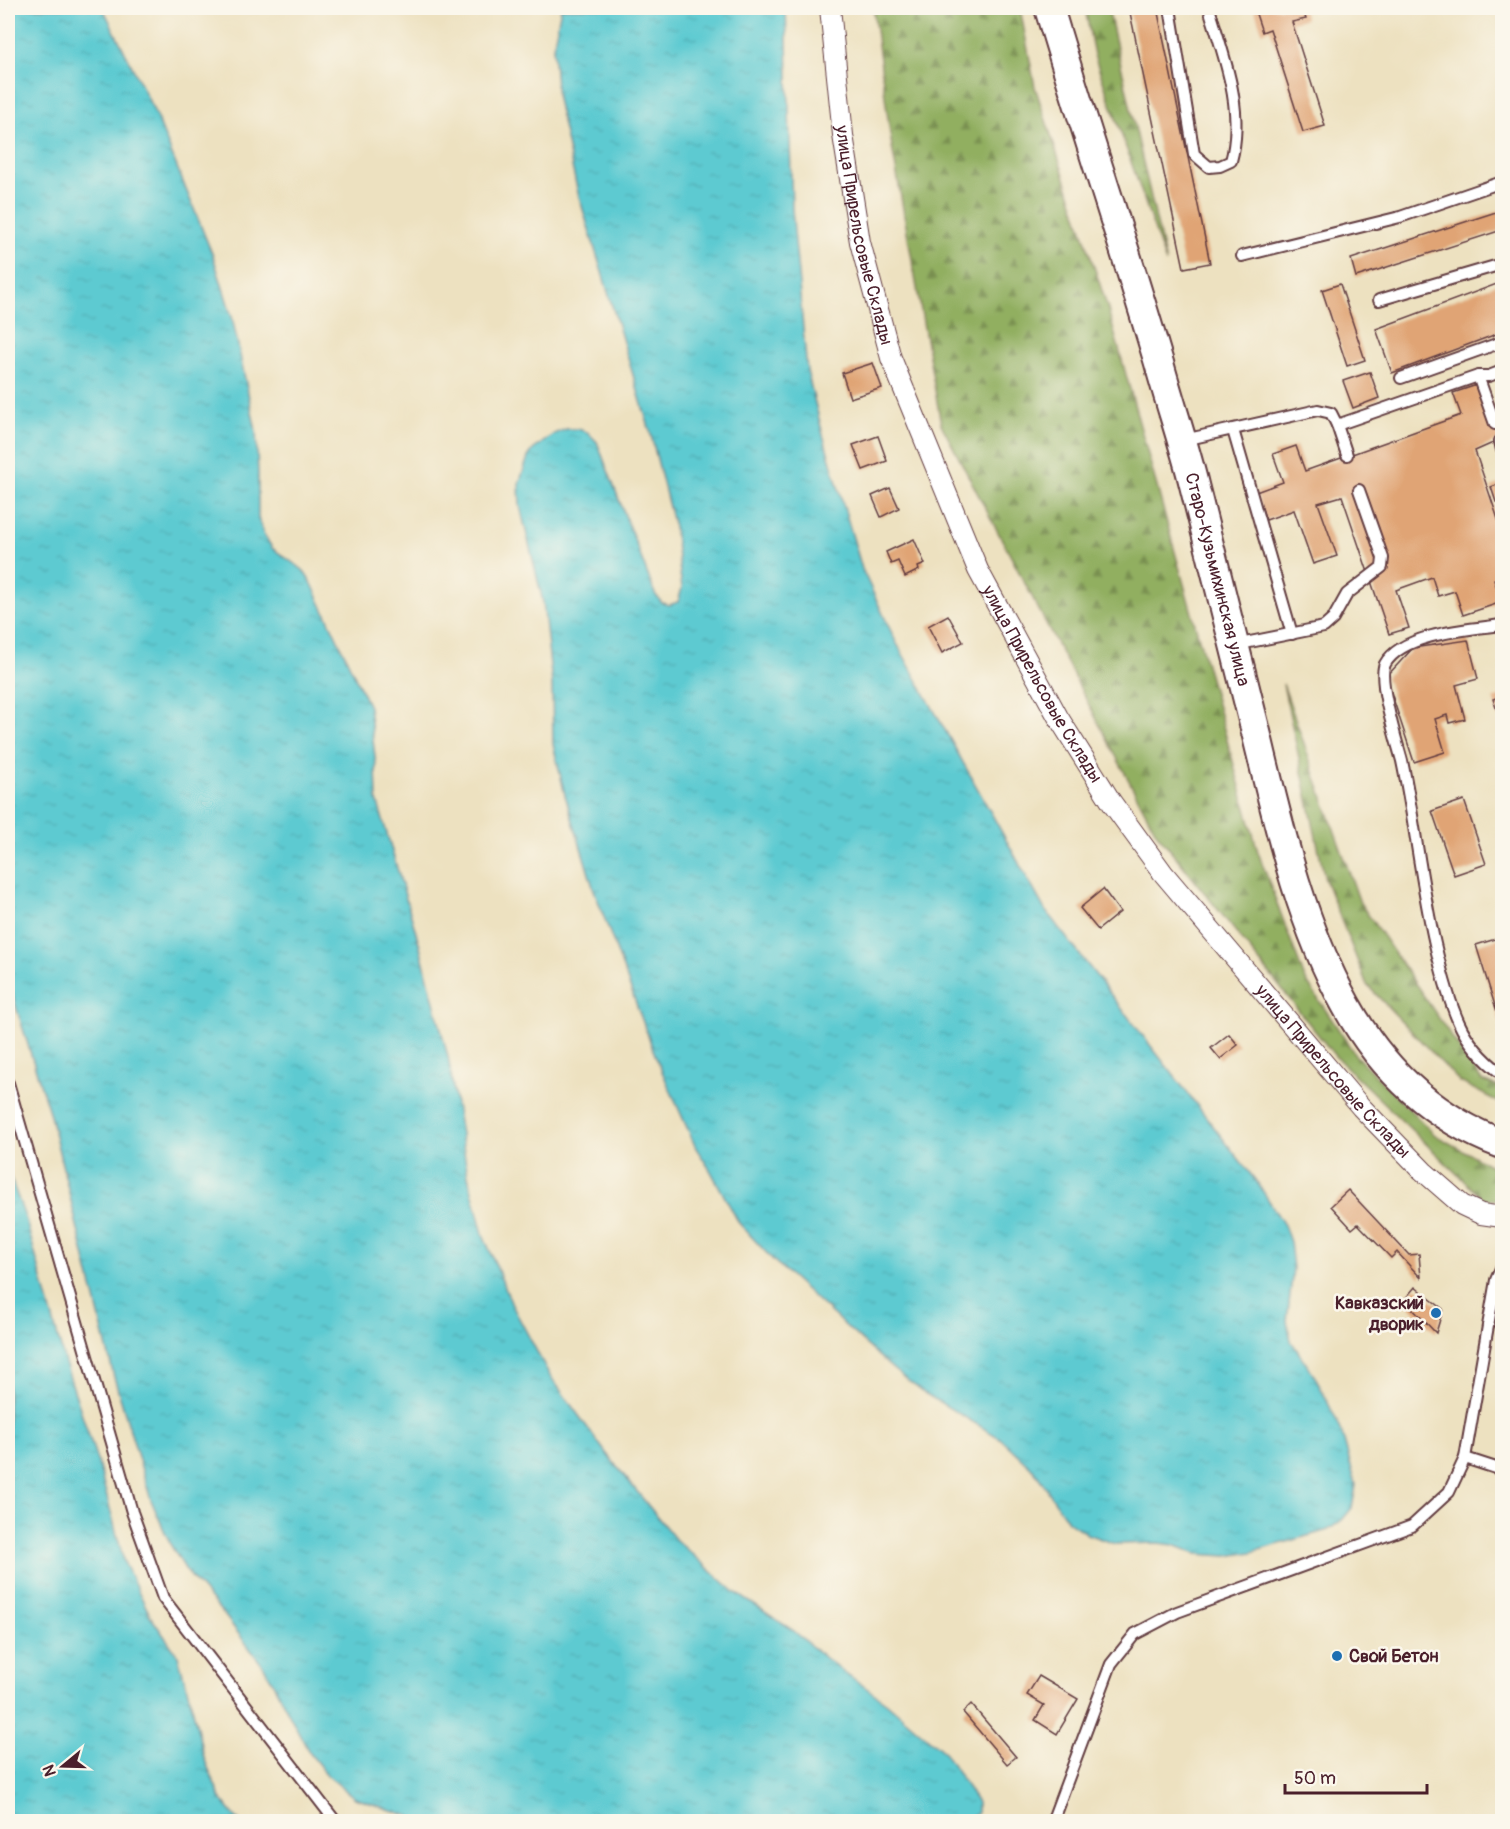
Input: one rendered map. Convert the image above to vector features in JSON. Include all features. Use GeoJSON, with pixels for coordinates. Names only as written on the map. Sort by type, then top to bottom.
{"type":"FeatureCollection","features":[{"type":"Feature","properties":{"kind":"main road","name":"Старо-Кузьмихинская улица"},"geometry":{"type":"LineString","coordinates":[[1049,8],[1182,440],[1288,858],[1303,905],[1329,971],[1347,1007],[1377,1053],[1418,1097],[1445,1114],[1503,1144]]}},
{"type":"Feature","properties":{"kind":"main road","name":"Старо-Кузьмихинская улица"},"geometry":{"type":"LineString","coordinates":[[1445,1114],[1503,1129]]}},
{"type":"Feature","properties":{"kind":"street","name":"улица Прирельсовые Склады"},"geometry":{"type":"LineString","coordinates":[[830,8],[843,135],[860,242],[891,358],[978,570],[1058,717],[1112,803],[1163,873],[1361,1107],[1423,1171],[1462,1205],[1481,1214],[1503,1217]]}},
{"type":"Feature","properties":{"kind":"lane"},"geometry":{"type":"LineString","coordinates":[[1170,8],[1194,154],[1209,167],[1220,166],[1231,161],[1234,148],[1236,105],[1209,8]]}},
{"type":"Feature","properties":{"kind":"lane"},"geometry":{"type":"LineString","coordinates":[[1242,256],[1400,217],[1503,182]]}},
{"type":"Feature","properties":{"kind":"lane"},"geometry":{"type":"LineString","coordinates":[[1379,300],[1503,264]]}},
{"type":"Feature","properties":{"kind":"lane"},"geometry":{"type":"LineString","coordinates":[[1401,378],[1503,342]]}},
{"type":"Feature","properties":{"kind":"lane"},"geometry":{"type":"LineString","coordinates":[[1337,425],[1478,376],[1489,376],[1503,371]]}},
{"type":"Feature","properties":{"kind":"lane"},"geometry":{"type":"LineString","coordinates":[[1478,376],[1495,424]]}},
{"type":"Feature","properties":{"kind":"lane"},"geometry":{"type":"LineString","coordinates":[[1182,440],[1318,410],[1331,413],[1347,455]]}},
{"type":"Feature","properties":{"kind":"lane"},"geometry":{"type":"LineString","coordinates":[[1233,430],[1292,634]]}},
{"type":"Feature","properties":{"kind":"lane"},"geometry":{"type":"LineString","coordinates":[[1235,645],[1324,627],[1333,619],[1347,594],[1382,567],[1383,558],[1359,490]]}},
{"type":"Feature","properties":{"kind":"lane"},"geometry":{"type":"LineString","coordinates":[[1503,625],[1415,641],[1397,650],[1384,665],[1384,687],[1402,763],[1424,894],[1441,970],[1459,1023],[1485,1060],[1503,1074]]}},
{"type":"Feature","properties":{"kind":"lane"},"geometry":{"type":"LineString","coordinates":[[8,1083],[132,1512],[163,1598],[336,1821]]}},
{"type":"Feature","properties":{"kind":"lane"},"geometry":{"type":"LineString","coordinates":[[1052,1821],[1111,1665],[1135,1634],[1178,1612],[1412,1526],[1449,1492],[1465,1458],[1496,1280],[1503,1266]]}},
{"type":"Feature","properties":{"kind":"lane"},"geometry":{"type":"LineString","coordinates":[[1465,1458],[1503,1470]]}},
{"type":"Feature","properties":{"kind":"green space"},"geometry":{"type":"Polygon","coordinates":[[[873,8],[1020,8],[1035,87],[1107,306],[1258,852],[1305,979],[1356,1056],[1435,1135],[1502,1172],[1502,1200],[1483,1199],[1335,1056],[1156,832],[941,424],[891,141],[873,8]]]}},
{"type":"Feature","properties":{"kind":"green space"},"geometry":{"type":"Polygon","coordinates":[[[1085,8],[1108,8],[1166,263],[1094,55],[1085,8]]]}},
{"type":"Feature","properties":{"kind":"green space"},"geometry":{"type":"Polygon","coordinates":[[[1283,684],[1360,903],[1482,1081],[1502,1088],[1502,1104],[1460,1082],[1367,985],[1325,879],[1283,684]]]}},
{"type":"Feature","properties":{"kind":"water"},"geometry":{"type":"Polygon","coordinates":[[[8,8],[103,8],[155,113],[213,256],[232,317],[256,431],[258,518],[263,533],[272,548],[303,570],[312,584],[369,707],[376,765],[377,800],[419,943],[448,1057],[468,1176],[483,1234],[512,1305],[550,1376],[606,1453],[676,1540],[736,1593],[794,1631],[825,1658],[887,1703],[945,1753],[977,1803],[977,1814],[961,1822],[417,1821],[409,1816],[355,1798],[327,1775],[309,1752],[266,1670],[226,1617],[187,1572],[170,1544],[151,1500],[114,1377],[50,1115],[8,981],[8,8]]]}},
{"type":"Feature","properties":{"kind":"water"},"geometry":{"type":"Polygon","coordinates":[[[561,8],[786,8],[792,209],[807,371],[862,569],[896,642],[1045,910],[1259,1185],[1284,1225],[1290,1242],[1293,1268],[1287,1321],[1291,1341],[1317,1380],[1341,1430],[1356,1485],[1352,1508],[1342,1520],[1328,1530],[1252,1552],[1227,1556],[1197,1554],[1174,1545],[1158,1543],[1115,1544],[1087,1534],[1068,1521],[1034,1470],[1000,1438],[924,1393],[894,1370],[773,1260],[739,1223],[696,1148],[657,1060],[593,887],[565,795],[553,744],[552,683],[543,602],[520,506],[519,484],[528,457],[533,450],[554,434],[566,429],[587,432],[597,442],[655,594],[662,603],[669,605],[678,602],[682,588],[674,527],[650,431],[578,193],[557,99],[553,48],[561,8]]]}},
{"type":"Feature","properties":{"kind":"water"},"geometry":{"type":"Polygon","coordinates":[[[8,1171],[25,1217],[65,1363],[98,1463],[124,1562],[151,1617],[178,1656],[204,1758],[221,1799],[239,1821],[8,1821],[8,1171]]]}},
{"type":"Feature","properties":{"kind":"building"},"geometry":{"type":"Polygon","coordinates":[[[1129,8],[1157,8],[1210,263],[1184,268],[1129,8]]]}},
{"type":"Feature","properties":{"kind":"building"},"geometry":{"type":"Polygon","coordinates":[[[1254,8],[1302,8],[1306,19],[1292,22],[1325,126],[1303,132],[1270,29],[1262,32],[1254,8]]]}},
{"type":"Feature","properties":{"kind":"building"},"geometry":{"type":"Polygon","coordinates":[[[1502,210],[1502,230],[1356,277],[1351,259],[1502,210]]]}},
{"type":"Feature","properties":{"kind":"building"},"geometry":{"type":"Polygon","coordinates":[[[1502,282],[1502,332],[1392,373],[1376,329],[1502,282]]]}},
{"type":"Feature","properties":{"kind":"building"},"geometry":{"type":"Polygon","coordinates":[[[1340,284],[1365,360],[1347,366],[1322,290],[1340,284]]]}},
{"type":"Feature","properties":{"kind":"building"},"geometry":{"type":"Polygon","coordinates":[[[873,363],[882,388],[850,398],[842,373],[873,363]]]}},
{"type":"Feature","properties":{"kind":"building"},"geometry":{"type":"Polygon","coordinates":[[[1370,372],[1379,398],[1353,408],[1343,381],[1370,372]]]}},
{"type":"Feature","properties":{"kind":"building"},"geometry":{"type":"Polygon","coordinates":[[[1477,385],[1500,423],[1496,411],[1502,409],[1502,439],[1475,451],[1502,531],[1502,577],[1494,580],[1502,602],[1463,615],[1455,591],[1438,596],[1432,577],[1396,590],[1409,628],[1389,634],[1342,496],[1318,503],[1337,556],[1313,564],[1294,510],[1266,520],[1256,492],[1283,482],[1273,454],[1296,446],[1305,471],[1461,415],[1453,393],[1477,385]]]}},
{"type":"Feature","properties":{"kind":"building"},"geometry":{"type":"Polygon","coordinates":[[[878,436],[887,461],[863,470],[853,445],[878,436]]]}},
{"type":"Feature","properties":{"kind":"building"},"geometry":{"type":"Polygon","coordinates":[[[1499,484],[1502,500],[1496,502],[1491,487],[1499,484]]]}},
{"type":"Feature","properties":{"kind":"building"},"geometry":{"type":"Polygon","coordinates":[[[890,488],[899,508],[881,517],[872,496],[890,488]]]}},
{"type":"Feature","properties":{"kind":"building"},"geometry":{"type":"Polygon","coordinates":[[[914,539],[925,564],[905,577],[898,561],[891,564],[886,552],[914,539]]]}},
{"type":"Feature","properties":{"kind":"building"},"geometry":{"type":"Polygon","coordinates":[[[948,615],[963,642],[942,653],[928,626],[948,615]]]}},
{"type":"Feature","properties":{"kind":"building"},"geometry":{"type":"Polygon","coordinates":[[[1468,640],[1478,679],[1456,685],[1465,719],[1449,723],[1447,715],[1435,719],[1445,752],[1414,762],[1386,677],[1413,648],[1468,640]]]}},
{"type":"Feature","properties":{"kind":"building"},"geometry":{"type":"Polygon","coordinates":[[[1502,696],[1502,725],[1493,699],[1502,696]]]}},
{"type":"Feature","properties":{"kind":"building"},"geometry":{"type":"Polygon","coordinates":[[[1464,800],[1486,864],[1454,875],[1432,811],[1464,800]]]}},
{"type":"Feature","properties":{"kind":"building"},"geometry":{"type":"Polygon","coordinates":[[[1103,889],[1120,912],[1098,930],[1080,908],[1103,889]]]}},
{"type":"Feature","properties":{"kind":"building"},"geometry":{"type":"Polygon","coordinates":[[[1502,937],[1502,1028],[1476,945],[1502,937]]]}},
{"type":"Feature","properties":{"kind":"building"},"geometry":{"type":"Polygon","coordinates":[[[1229,1034],[1238,1045],[1220,1059],[1211,1048],[1229,1034]]]}},
{"type":"Feature","properties":{"kind":"building"},"geometry":{"type":"Polygon","coordinates":[[[1348,1190],[1409,1255],[1419,1254],[1421,1278],[1397,1252],[1391,1258],[1358,1224],[1352,1229],[1331,1206],[1348,1190]]]}},
{"type":"Feature","properties":{"kind":"building"},"geometry":{"type":"Polygon","coordinates":[[[1415,1287],[1443,1309],[1436,1333],[1404,1300],[1415,1287]]]}},
{"type":"Feature","properties":{"kind":"building"},"geometry":{"type":"Polygon","coordinates":[[[1039,1676],[1078,1699],[1057,1734],[1035,1720],[1044,1705],[1027,1695],[1039,1676]]]}},
{"type":"Feature","properties":{"kind":"building"},"geometry":{"type":"Polygon","coordinates":[[[971,1704],[1016,1757],[1007,1764],[963,1712],[971,1704]]]}},
{"type":"Feature","properties":{"kind":"place","name":"Кавказский дворик"},"geometry":{"type":"Point","coordinates":[1436,1313]}},
{"type":"Feature","properties":{"kind":"place","name":"Свой Бетон"},"geometry":{"type":"Point","coordinates":[1337,1656]}}]}
